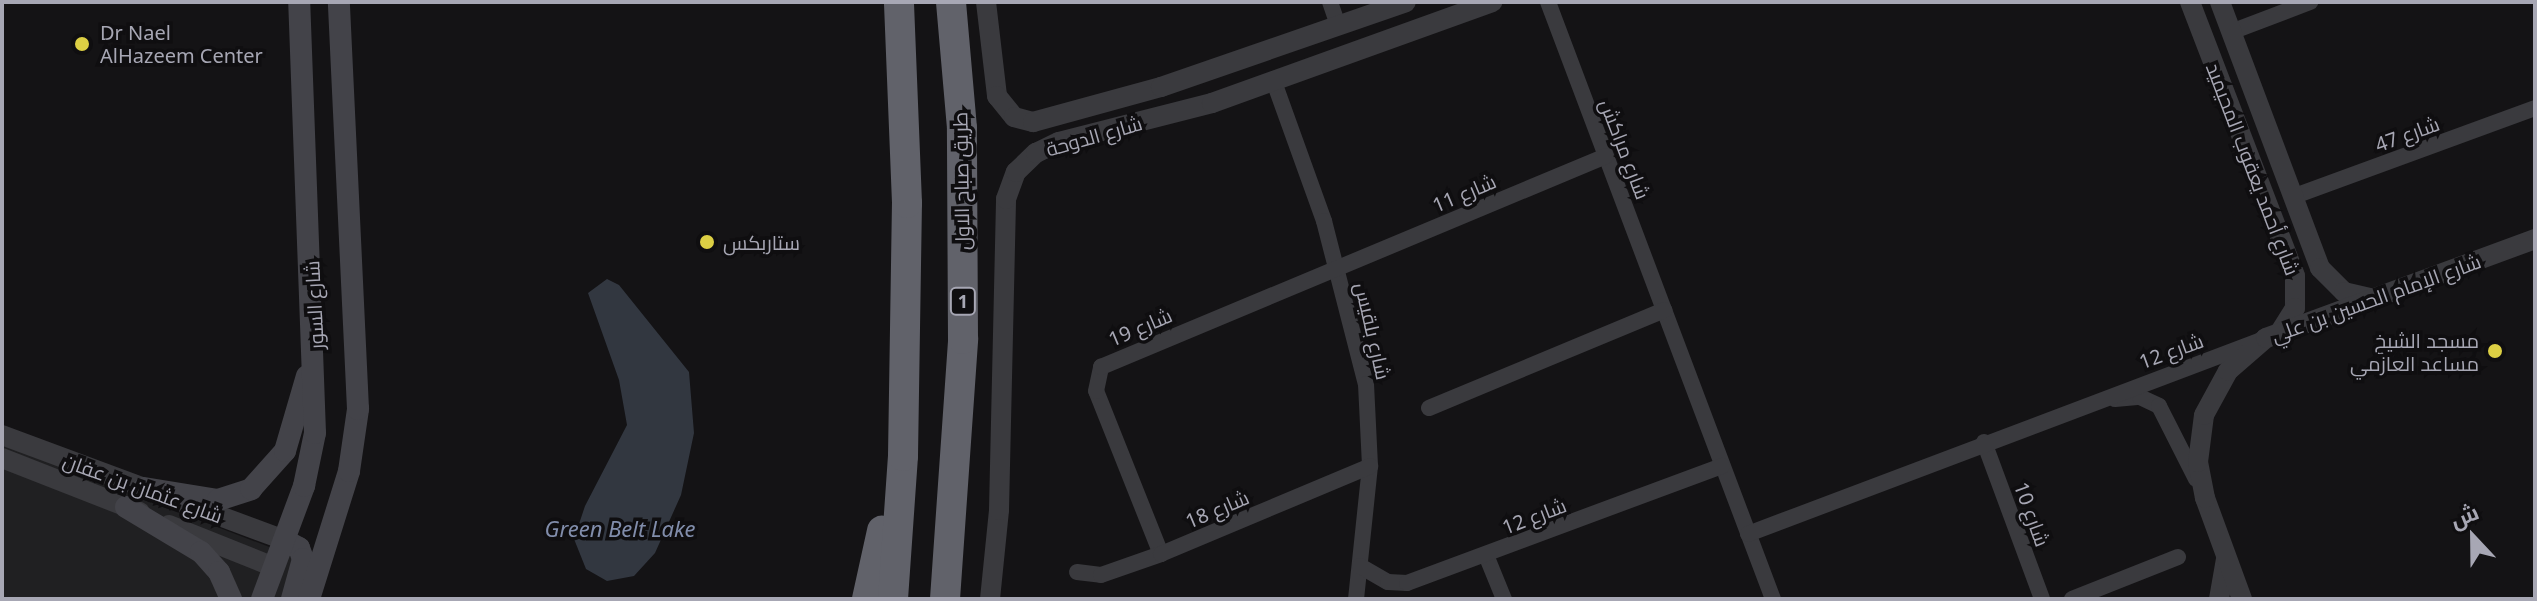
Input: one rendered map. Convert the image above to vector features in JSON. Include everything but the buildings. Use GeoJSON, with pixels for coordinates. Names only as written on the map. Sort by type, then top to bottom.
{"type":"FeatureCollection","features":[{"type":"Feature","properties":{"kind":"highway"},"geometry":{"type":"LineString","coordinates":[[893,599],[903,456],[907,203],[899,2]]}},
{"type":"Feature","properties":{"kind":"highway","name":"طريق صباح الاول"},"geometry":{"type":"LineString","coordinates":[[945,599],[958,451],[962,128],[951,2]]}},
{"type":"Feature","properties":{"kind":"highway"},"geometry":{"type":"LineString","coordinates":[[958,451],[967,531],[962,599]]}},
{"type":"Feature","properties":{"kind":"highway"},"geometry":{"type":"LineString","coordinates":[[867,599],[903,456]]}},
{"type":"Feature","properties":{"kind":"main road","name":"شارع السور"},"geometry":{"type":"LineString","coordinates":[[262,599],[311,461],[315,336],[299,2]]}},
{"type":"Feature","properties":{"kind":"main road","name":"شارع السور"},"geometry":{"type":"LineString","coordinates":[[309,599],[353,451],[359,377],[339,2]]}},
{"type":"Feature","properties":{"kind":"main road"},"geometry":{"type":"LineString","coordinates":[[144,488],[218,500],[259,483],[290,441],[315,336]]}},
{"type":"Feature","properties":{"kind":"main road"},"geometry":{"type":"LineString","coordinates":[[126,507],[201,552],[219,572],[231,599]]}},
{"type":"Feature","properties":{"kind":"main road"},"geometry":{"type":"LineString","coordinates":[[284,540],[300,550],[301,571],[292,599]]}},
{"type":"Feature","properties":{"kind":"main road"},"geometry":{"type":"LineString","coordinates":[[274,567],[301,571],[318,559],[328,541]]}},
{"type":"Feature","properties":{"kind":"street","name":"شارع الدوحة"},"geometry":{"type":"LineString","coordinates":[[986,2],[996,91],[1005,109],[1019,120],[1043,121],[1161,87],[1398,5]]}},
{"type":"Feature","properties":{"kind":"street"},"geometry":{"type":"LineString","coordinates":[[1330,2],[1338,25]]}},
{"type":"Feature","properties":{"kind":"street","name":"شارع الدوحة"},"geometry":{"type":"LineString","coordinates":[[990,599],[999,510],[1008,190],[1023,164],[1051,145],[1162,117],[1274,82],[1492,2]]}},
{"type":"Feature","properties":{"kind":"street","name":"شارع مراكش"},"geometry":{"type":"LineString","coordinates":[[1548,2],[1773,599]]}},
{"type":"Feature","properties":{"kind":"street","name":"شارع أحمد يعقوب المحيميد"},"geometry":{"type":"LineString","coordinates":[[2190,2],[2296,280],[2295,308],[2272,336]]}},
{"type":"Feature","properties":{"kind":"street","name":"شارع أحمد يعقوب المحيميد"},"geometry":{"type":"LineString","coordinates":[[2220,2],[2292,197],[2327,278],[2344,292],[2374,299]]}},
{"type":"Feature","properties":{"kind":"street"},"geometry":{"type":"LineString","coordinates":[[2231,32],[2310,2]]}},
{"type":"Feature","properties":{"kind":"street"},"geometry":{"type":"LineString","coordinates":[[1398,5],[1405,19],[1401,36]]}},
{"type":"Feature","properties":{"kind":"street","name":"شارع بلقيس"},"geometry":{"type":"LineString","coordinates":[[1274,82],[1337,268],[1366,384],[1370,466],[1356,599]]}},
{"type":"Feature","properties":{"kind":"street"},"geometry":{"type":"LineString","coordinates":[[1161,87],[1150,98],[1150,106],[1162,117]]}},
{"type":"Feature","properties":{"kind":"street","name":"شارع 47"},"geometry":{"type":"LineString","coordinates":[[2292,197],[2535,108]]}},
{"type":"Feature","properties":{"kind":"street","name":"شارع 11"},"geometry":{"type":"LineString","coordinates":[[1337,268],[1606,156]]}},
{"type":"Feature","properties":{"kind":"street","name":"شارع الإمام الحسين بن علي"},"geometry":{"type":"LineString","coordinates":[[2242,599],[2205,498],[2197,452],[2208,403],[2235,363],[2272,336],[2535,239]]}},
{"type":"Feature","properties":{"kind":"street","name":"شارع 19"},"geometry":{"type":"LineString","coordinates":[[1161,554],[1096,391],[1101,367],[1337,268]]}},
{"type":"Feature","properties":{"kind":"street"},"geometry":{"type":"LineString","coordinates":[[1429,408],[1664,310]]}},
{"type":"Feature","properties":{"kind":"street","name":"شارع 12"},"geometry":{"type":"LineString","coordinates":[[1748,534],[1984,442],[2272,336]]}},
{"type":"Feature","properties":{"kind":"street","name":"شارع 12"},"geometry":{"type":"LineString","coordinates":[[2090,402],[2133,397],[2159,406],[2205,498]]}},
{"type":"Feature","properties":{"kind":"street","name":"شارع عثمان بن عفان"},"geometry":{"type":"LineString","coordinates":[[2,435],[284,540]]}},
{"type":"Feature","properties":{"kind":"street","name":"شارع 10"},"geometry":{"type":"LineString","coordinates":[[1984,442],[2042,599]]}},
{"type":"Feature","properties":{"kind":"street","name":"شارع عثمان بن عفان"},"geometry":{"type":"LineString","coordinates":[[2,458],[274,567]]}},
{"type":"Feature","properties":{"kind":"street","name":"شارع 18"},"geometry":{"type":"LineString","coordinates":[[1077,572],[1101,575],[1161,554],[1370,466]]}},
{"type":"Feature","properties":{"kind":"street","name":"شارع 12"},"geometry":{"type":"LineString","coordinates":[[1360,566],[1383,581],[1402,583],[1486,555],[1722,466]]}},
{"type":"Feature","properties":{"kind":"street"},"geometry":{"type":"LineString","coordinates":[[1486,555],[1504,599]]}},
{"type":"Feature","properties":{"kind":"street"},"geometry":{"type":"LineString","coordinates":[[2219,599],[2226,555]]}},
{"type":"Feature","properties":{"kind":"street"},"geometry":{"type":"LineString","coordinates":[[2072,599],[2178,557]]}},
{"type":"Feature","properties":{"kind":"shaded area"},"geometry":{"type":"Polygon","coordinates":[[[2,444],[303,560],[289,599],[2,599],[2,444]]]}},
{"type":"Feature","properties":{"kind":"water","name":"Green Belt Lake"},"geometry":{"type":"Polygon","coordinates":[[[607,279],[619,285],[689,372],[694,433],[681,495],[655,553],[634,576],[607,581],[586,569],[574,539],[585,506],[627,425],[619,380],[588,293],[607,279]]]}},
{"type":"Feature","properties":{"kind":"place","name":"Dr Nael AlHazeem Center"},"geometry":{"type":"Point","coordinates":[82,44]}},
{"type":"Feature","properties":{"kind":"place","name":"ستاربكس"},"geometry":{"type":"Point","coordinates":[707,242]}},
{"type":"Feature","properties":{"kind":"place","name":"مسجد الشيخ مساعد العازمي"},"geometry":{"type":"Point","coordinates":[2495,351]}}]}
